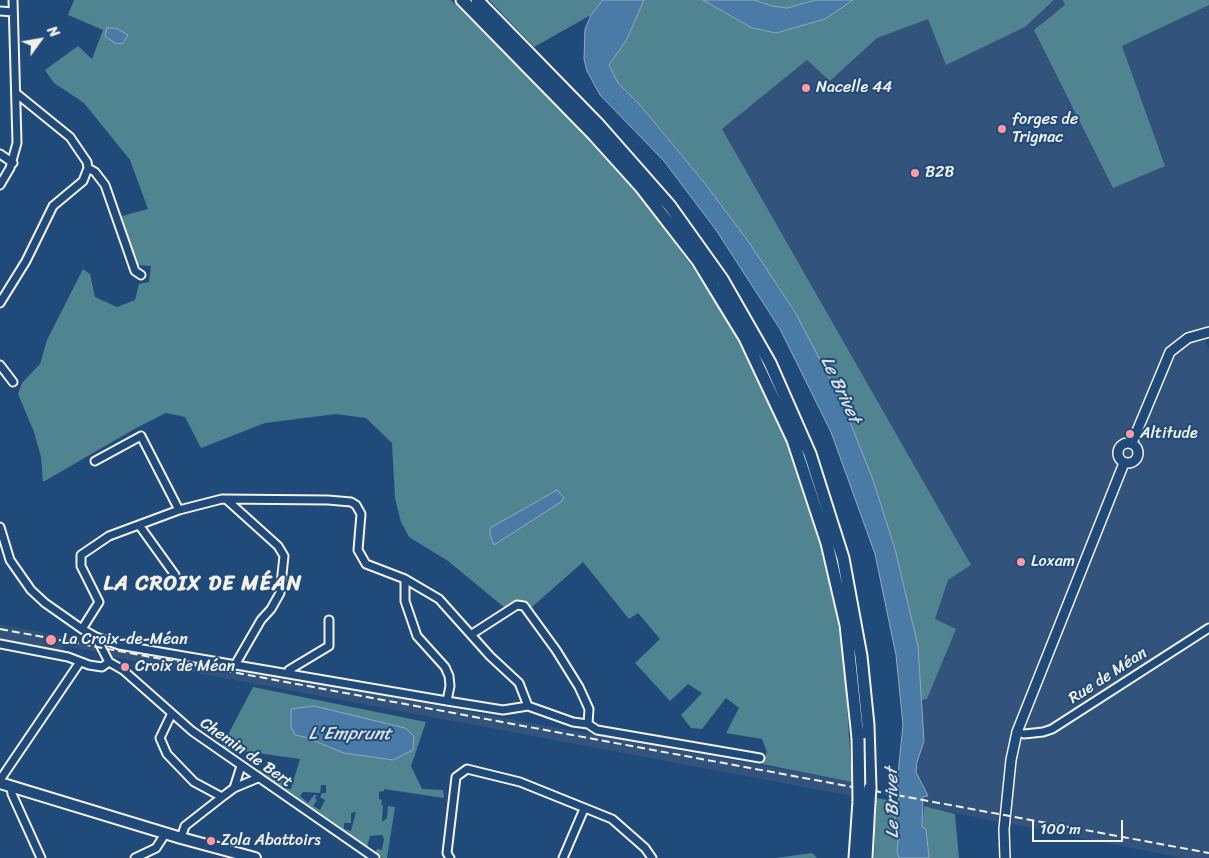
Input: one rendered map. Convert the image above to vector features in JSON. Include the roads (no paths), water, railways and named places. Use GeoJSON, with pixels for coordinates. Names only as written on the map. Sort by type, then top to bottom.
{"type":"FeatureCollection","features":[{"type":"Feature","properties":{"kind":"highway"},"geometry":{"type":"LineString","coordinates":[[462,0],[594,135],[640,186],[698,261],[745,338],[788,427],[806,474],[828,542],[846,625],[864,739]]}},
{"type":"Feature","properties":{"kind":"highway"},"geometry":{"type":"LineString","coordinates":[[478,0],[598,123],[652,184],[703,250],[754,333],[790,404],[816,468],[836,531],[857,628],[864,739],[864,801],[858,857]]}},
{"type":"Feature","properties":{"kind":"main road"},"geometry":{"type":"LineString","coordinates":[[0,782],[165,834],[255,858]]}},
{"type":"Feature","properties":{"kind":"street"},"geometry":{"type":"LineString","coordinates":[[0,185],[13,162],[18,143],[13,0]]}},
{"type":"Feature","properties":{"kind":"street"},"geometry":{"type":"LineString","coordinates":[[0,11],[13,12]]}},
{"type":"Feature","properties":{"kind":"street"},"geometry":{"type":"LineString","coordinates":[[0,302],[26,261],[53,206],[83,181],[88,168],[88,162],[70,137],[17,94]]}},
{"type":"Feature","properties":{"kind":"street"},"geometry":{"type":"LineString","coordinates":[[0,154],[13,162]]}},
{"type":"Feature","properties":{"kind":"street"},"geometry":{"type":"LineString","coordinates":[[88,168],[95,172],[104,185],[135,271],[141,275]]}},
{"type":"Feature","properties":{"kind":"street"},"geometry":{"type":"LineString","coordinates":[[1132,443],[1170,352],[1188,338],[1209,332]]}},
{"type":"Feature","properties":{"kind":"street"},"geometry":{"type":"LineString","coordinates":[[0,366],[13,382]]}},
{"type":"Feature","properties":{"kind":"street"},"geometry":{"type":"LineString","coordinates":[[95,461],[140,436],[179,510]]}},
{"type":"Feature","properties":{"kind":"street"},"geometry":{"type":"LineString","coordinates":[[1125,443],[1132,443],[1138,449],[1138,458],[1133,462],[1124,463],[1119,459],[1118,449],[1125,443]]}},
{"type":"Feature","properties":{"kind":"street"},"geometry":{"type":"LineString","coordinates":[[1005,858],[1004,830],[1011,760],[1017,732],[1124,463]]}},
{"type":"Feature","properties":{"kind":"street"},"geometry":{"type":"LineString","coordinates":[[82,629],[99,602],[81,566],[81,554],[109,536],[179,510],[222,499],[328,500],[356,505],[361,514],[358,550],[362,558],[372,568],[405,579],[439,599],[490,656],[519,683],[528,706]]}},
{"type":"Feature","properties":{"kind":"street"},"geometry":{"type":"LineString","coordinates":[[227,500],[282,551],[284,556],[280,593],[271,609],[261,620],[236,663]]}},
{"type":"Feature","properties":{"kind":"street"},"geometry":{"type":"LineString","coordinates":[[139,525],[175,575]]}},
{"type":"Feature","properties":{"kind":"street"},"geometry":{"type":"LineString","coordinates":[[0,530],[10,560],[31,590],[45,603],[82,629],[96,637],[118,645],[236,663],[503,710],[528,706],[573,722],[588,724],[597,730],[760,758]]}},
{"type":"Feature","properties":{"kind":"street"},"geometry":{"type":"LineString","coordinates":[[405,579],[405,601],[416,636],[445,667],[449,676],[450,686],[447,701]]}},
{"type":"Feature","properties":{"kind":"street"},"geometry":{"type":"LineString","coordinates":[[472,634],[517,605],[524,606],[580,687],[589,709],[588,724]]}},
{"type":"Feature","properties":{"kind":"street"},"geometry":{"type":"LineString","coordinates":[[288,673],[289,670],[329,646],[328,620]]}},
{"type":"Feature","properties":{"kind":"street","name":"Rue de Méan"},"geometry":{"type":"LineString","coordinates":[[1017,732],[1024,734],[1052,729],[1209,628]]}},
{"type":"Feature","properties":{"kind":"street"},"geometry":{"type":"LineString","coordinates":[[0,644],[68,657],[99,667],[109,662],[96,637]]}},
{"type":"Feature","properties":{"kind":"street"},"geometry":{"type":"LineString","coordinates":[[0,782],[80,662]]}},
{"type":"Feature","properties":{"kind":"street","name":"Chemin de Bert"},"geometry":{"type":"LineString","coordinates":[[109,662],[123,670],[171,714],[241,766],[375,858]]}},
{"type":"Feature","properties":{"kind":"street"},"geometry":{"type":"LineString","coordinates":[[171,714],[160,738],[168,754],[194,782],[222,797]]}},
{"type":"Feature","properties":{"kind":"street"},"geometry":{"type":"LineString","coordinates":[[234,788],[241,766]]}},
{"type":"Feature","properties":{"kind":"street"},"geometry":{"type":"LineString","coordinates":[[450,858],[447,854],[456,777],[467,769],[520,782],[618,823],[645,848],[652,858]]}},
{"type":"Feature","properties":{"kind":"street"},"geometry":{"type":"LineString","coordinates":[[181,838],[185,826],[222,797],[234,788],[258,778]]}},
{"type":"Feature","properties":{"kind":"street"},"geometry":{"type":"LineString","coordinates":[[11,786],[12,794],[40,858]]}},
{"type":"Feature","properties":{"kind":"street"},"geometry":{"type":"LineString","coordinates":[[563,858],[584,809]]}},
{"type":"Feature","properties":{"kind":"street"},"geometry":{"type":"LineString","coordinates":[[134,858],[150,855],[165,834]]}},
{"type":"Feature","properties":{"kind":"water"},"geometry":{"type":"Polygon","coordinates":[[[603,0],[644,0],[627,39],[609,65],[618,83],[640,105],[703,181],[748,241],[795,312],[842,402],[873,480],[895,549],[918,646],[924,741],[917,762],[916,772],[928,796],[923,797],[922,827],[926,829],[929,858],[899,858],[897,851],[900,825],[895,819],[900,792],[897,783],[903,725],[896,655],[875,554],[831,432],[780,329],[716,230],[664,161],[600,95],[587,71],[584,59],[585,29],[591,15],[603,0]]]}},
{"type":"Feature","properties":{"kind":"water"},"geometry":{"type":"Polygon","coordinates":[[[703,0],[754,0],[772,6],[787,8],[816,0],[853,0],[825,19],[776,33],[752,28],[703,0]]]}},
{"type":"Feature","properties":{"kind":"water"},"geometry":{"type":"Polygon","coordinates":[[[107,28],[116,28],[128,35],[122,44],[115,43],[105,36],[107,28]]]}},
{"type":"Feature","properties":{"kind":"water"},"geometry":{"type":"Polygon","coordinates":[[[557,490],[564,498],[561,502],[494,545],[490,535],[490,528],[557,490]]]}},
{"type":"Feature","properties":{"kind":"water","name":"L'Emprunt"},"geometry":{"type":"Polygon","coordinates":[[[314,706],[405,728],[414,736],[413,750],[393,760],[344,753],[305,737],[295,735],[291,727],[291,709],[314,706]]]}},
{"type":"Feature","properties":{"kind":"railway"},"geometry":{"type":"LineString","coordinates":[[0,629],[1209,853]]}},
{"type":"Feature","properties":{"kind":"place","name":"Nacelle 44"},"geometry":{"type":"Point","coordinates":[806,88]}},
{"type":"Feature","properties":{"kind":"place","name":"forges de Trignac"},"geometry":{"type":"Point","coordinates":[1002,129]}},
{"type":"Feature","properties":{"kind":"place","name":"B2B"},"geometry":{"type":"Point","coordinates":[915,173]}},
{"type":"Feature","properties":{"kind":"place","name":"Altitude"},"geometry":{"type":"Point","coordinates":[1130,434]}},
{"type":"Feature","properties":{"kind":"place","name":"Loxam"},"geometry":{"type":"Point","coordinates":[1021,562]}},
{"type":"Feature","properties":{"kind":"place","name":"La Croix-de-Méan"},"geometry":{"type":"Point","coordinates":[51,640]}},
{"type":"Feature","properties":{"kind":"place","name":"Croix de Méan"},"geometry":{"type":"Point","coordinates":[125,667]}},
{"type":"Feature","properties":{"kind":"place","name":"Zola Abattoirs"},"geometry":{"type":"Point","coordinates":[211,841]}},
{"type":"Feature","properties":{"kind":"district","name":"LA CROIX DE MÉAN"},"geometry":{"type":"Point","coordinates":[203,585]}},
{"type":"Feature","properties":{"kind":"water label","name":"Le Brivet"},"geometry":{"type":"Point","coordinates":[840,390]}},
{"type":"Feature","properties":{"kind":"water label","name":"Le Brivet"},"geometry":{"type":"Point","coordinates":[893,803]}}]}
